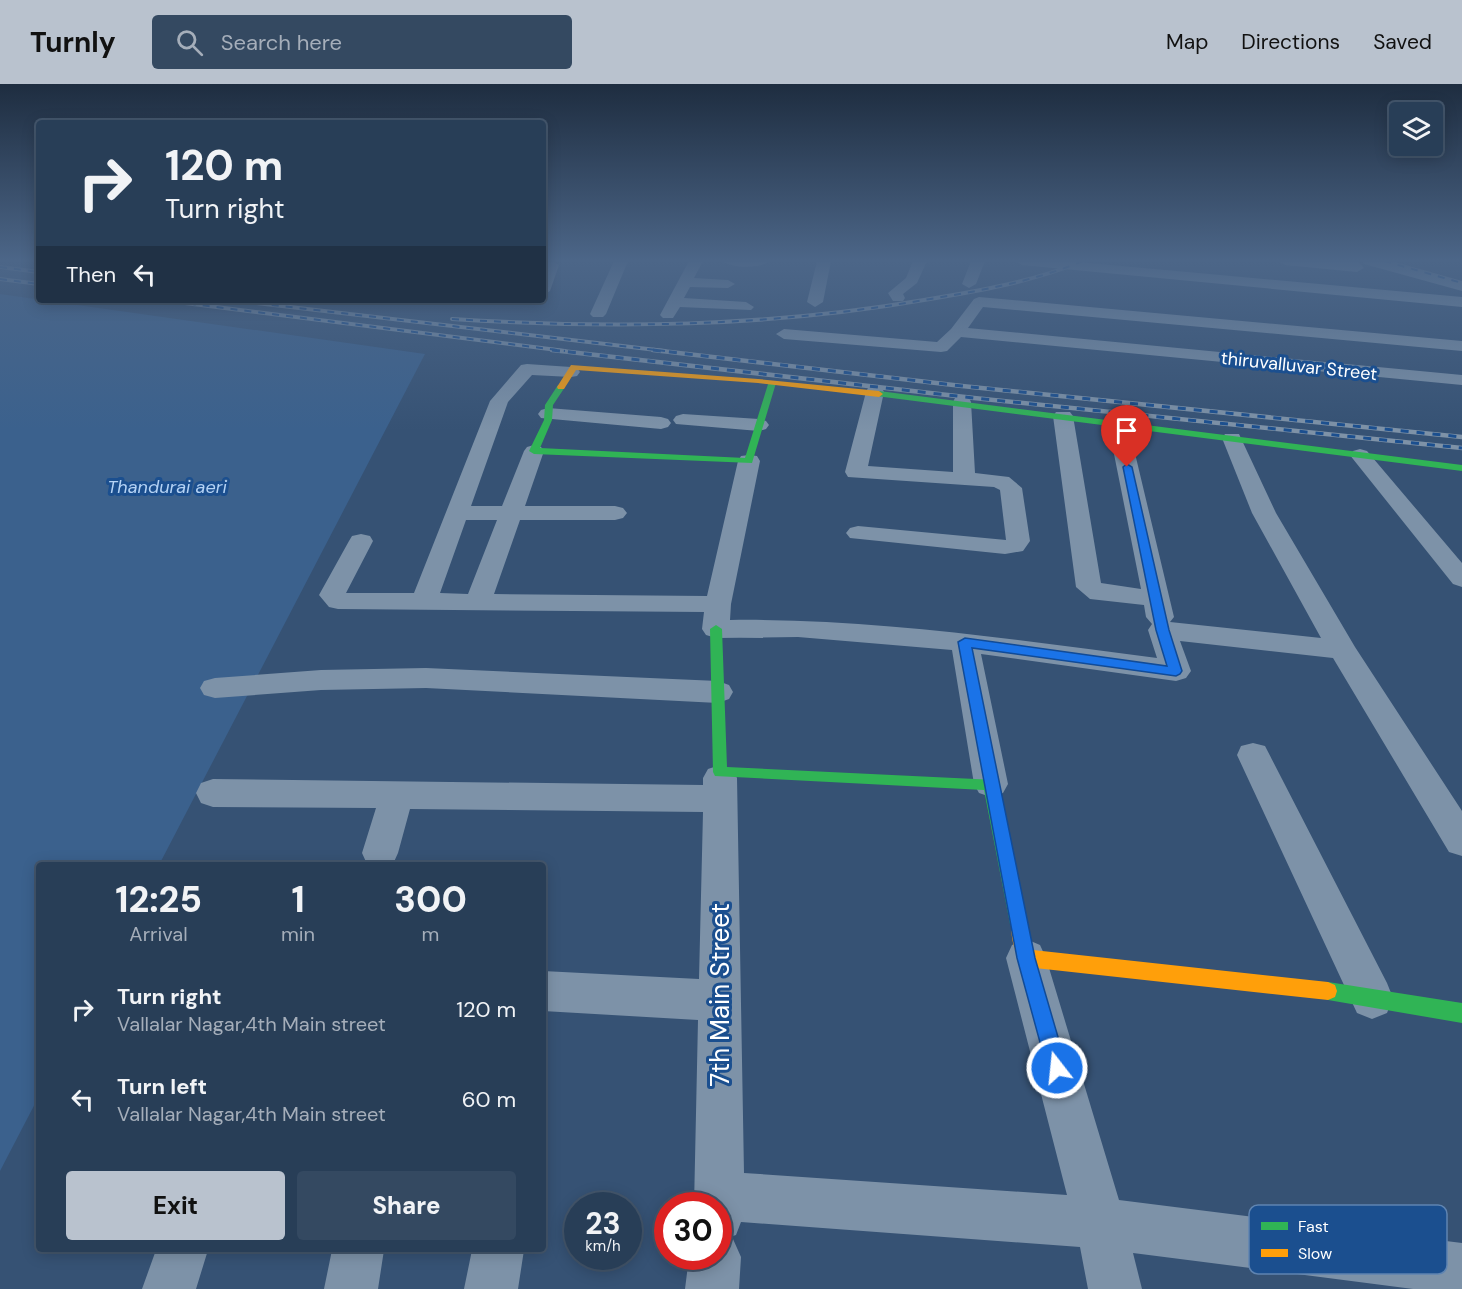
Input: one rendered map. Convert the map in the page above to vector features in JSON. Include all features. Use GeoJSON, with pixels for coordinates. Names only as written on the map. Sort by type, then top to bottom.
{"type":"FeatureCollection","features":[{"type":"Feature","properties":{"kind":"street"},"geometry":{"type":"LineString","coordinates":[[784,334],[941,347],[957,332],[968,317]]}},
{"type":"Feature","properties":{"kind":"street"},"geometry":{"type":"LineString","coordinates":[[1144,317],[1455,346]]}},
{"type":"Feature","properties":{"kind":"street"},"geometry":{"type":"LineString","coordinates":[[1424,325],[1455,346]]}},
{"type":"Feature","properties":{"kind":"street","name":"thiruvalluvar Street"},"geometry":{"type":"LineString","coordinates":[[957,332],[1462,380]]}},
{"type":"Feature","properties":{"kind":"street"},"geometry":{"type":"LineString","coordinates":[[478,602],[548,414],[549,405],[574,367],[772,383],[962,402],[1462,468]]}},
{"type":"Feature","properties":{"kind":"street"},"geometry":{"type":"LineString","coordinates":[[424,601],[499,401],[527,369],[571,372]]}},
{"type":"Feature","properties":{"kind":"street"},"geometry":{"type":"LineString","coordinates":[[720,785],[717,616],[749,461],[772,383]]}},
{"type":"Feature","properties":{"kind":"street"},"geometry":{"type":"LineString","coordinates":[[858,534],[993,546],[1014,546],[1018,541],[1011,488],[1007,484],[998,481],[856,472],[875,393]]}},
{"type":"Feature","properties":{"kind":"street"},"geometry":{"type":"LineString","coordinates":[[962,402],[964,479]]}},
{"type":"Feature","properties":{"kind":"street"},"geometry":{"type":"LineString","coordinates":[[548,414],[660,423]]}},
{"type":"Feature","properties":{"kind":"street"},"geometry":{"type":"LineString","coordinates":[[1063,416],[1089,587],[1099,593],[1156,598]]}},
{"type":"Feature","properties":{"kind":"street"},"geometry":{"type":"LineString","coordinates":[[682,420],[759,425]]}},
{"type":"Feature","properties":{"kind":"street"},"geometry":{"type":"LineString","coordinates":[[361,541],[332,595],[338,601],[478,602],[717,616],[798,628],[965,642],[1176,671],[1162,630],[1118,424]]}},
{"type":"Feature","properties":{"kind":"street"},"geometry":{"type":"LineString","coordinates":[[1232,438],[1264,513],[1342,650],[1462,841]]}},
{"type":"Feature","properties":{"kind":"street"},"geometry":{"type":"LineString","coordinates":[[534,451],[749,461]]}},
{"type":"Feature","properties":{"kind":"street"},"geometry":{"type":"LineString","coordinates":[[1360,455],[1462,579]]}},
{"type":"Feature","properties":{"kind":"street"},"geometry":{"type":"LineString","coordinates":[[457,513],[512,511],[615,513]]}},
{"type":"Feature","properties":{"kind":"street"},"geometry":{"type":"LineString","coordinates":[[1162,630],[1342,650]]}},
{"type":"Feature","properties":{"kind":"street"},"geometry":{"type":"LineString","coordinates":[[965,642],[1026,958],[1100,1223],[1115,1289]]}},
{"type":"Feature","properties":{"kind":"street"},"geometry":{"type":"LineString","coordinates":[[215,688],[321,679],[460,678],[718,692]]}},
{"type":"Feature","properties":{"kind":"street"},"geometry":{"type":"LineString","coordinates":[[1253,756],[1372,998]]}},
{"type":"Feature","properties":{"kind":"street"},"geometry":{"type":"LineString","coordinates":[[213,793],[397,795],[720,785],[991,784]]}},
{"type":"Feature","properties":{"kind":"street","name":"7th Main Street"},"geometry":{"type":"LineString","coordinates":[[719,1192],[720,785]]}},
{"type":"Feature","properties":{"kind":"street"},"geometry":{"type":"LineString","coordinates":[[380,853],[397,795]]}},
{"type":"Feature","properties":{"kind":"street"},"geometry":{"type":"LineString","coordinates":[[1026,958],[1298,986],[1462,1013]]}},
{"type":"Feature","properties":{"kind":"street"},"geometry":{"type":"LineString","coordinates":[[546,991],[720,1001]]}},
{"type":"Feature","properties":{"kind":"street"},"geometry":{"type":"LineString","coordinates":[[732,1208],[1100,1223],[1249,1242]]}},
{"type":"Feature","properties":{"kind":"street"},"geometry":{"type":"LineString","coordinates":[[169,1289],[181,1252]]}},
{"type":"Feature","properties":{"kind":"street"},"geometry":{"type":"LineString","coordinates":[[351,1289],[358,1252]]}},
{"type":"Feature","properties":{"kind":"street"},"geometry":{"type":"LineString","coordinates":[[491,1289],[498,1252]]}},
{"type":"Feature","properties":{"kind":"street"},"geometry":{"type":"LineString","coordinates":[[1447,1267],[1462,1269]]}},
{"type":"Feature","properties":{"kind":"street"},"geometry":{"type":"LineString","coordinates":[[712,1289],[714,1270]]}},
{"type":"Feature","properties":{"kind":"water","name":"Thandurai aeri"},"geometry":{"type":"Polygon","coordinates":[[[0,317],[165,317],[425,354],[161,862],[36,862],[36,1102],[0,1171],[0,317]]]}},
{"type":"Feature","properties":{"kind":"railway"},"geometry":{"type":"LineString","coordinates":[[298,317],[565,351]]}},
{"type":"Feature","properties":{"kind":"railway"},"geometry":{"type":"LineString","coordinates":[[377,317],[665,351]]}},
{"type":"Feature","properties":{"kind":"railway"},"geometry":{"type":"LineString","coordinates":[[452,319],[630,325],[792,317]]}},
{"type":"Feature","properties":{"kind":"railway"},"geometry":{"type":"LineString","coordinates":[[552,350],[974,398],[1462,448]]}},
{"type":"Feature","properties":{"kind":"railway"},"geometry":{"type":"LineString","coordinates":[[653,350],[962,386],[1462,437]]}},
{"type":"Feature","properties":{"kind":"traffic: fast"},"geometry":{"type":"LineString","coordinates":[[561,387],[549,405],[548,420],[534,451],[749,461],[772,383]]}},
{"type":"Feature","properties":{"kind":"traffic: fast"},"geometry":{"type":"LineString","coordinates":[[879,394],[1462,468]]}},
{"type":"Feature","properties":{"kind":"traffic: fast"},"geometry":{"type":"LineString","coordinates":[[716,629],[720,772],[991,784],[1019,924]]}},
{"type":"Feature","properties":{"kind":"traffic: fast"},"geometry":{"type":"LineString","coordinates":[[1328,991],[1462,1013]]}},
{"type":"Feature","properties":{"kind":"traffic: slow"},"geometry":{"type":"LineString","coordinates":[[561,387],[574,367],[758,381],[879,394]]}},
{"type":"Feature","properties":{"kind":"traffic: slow"},"geometry":{"type":"LineString","coordinates":[[1019,924],[1026,958],[1328,991]]}},
{"type":"Feature","properties":{"kind":"route"},"geometry":{"type":"LineString","coordinates":[[1057,1068],[1026,958],[965,642],[1176,671],[1162,630],[1127,467]]}}]}
